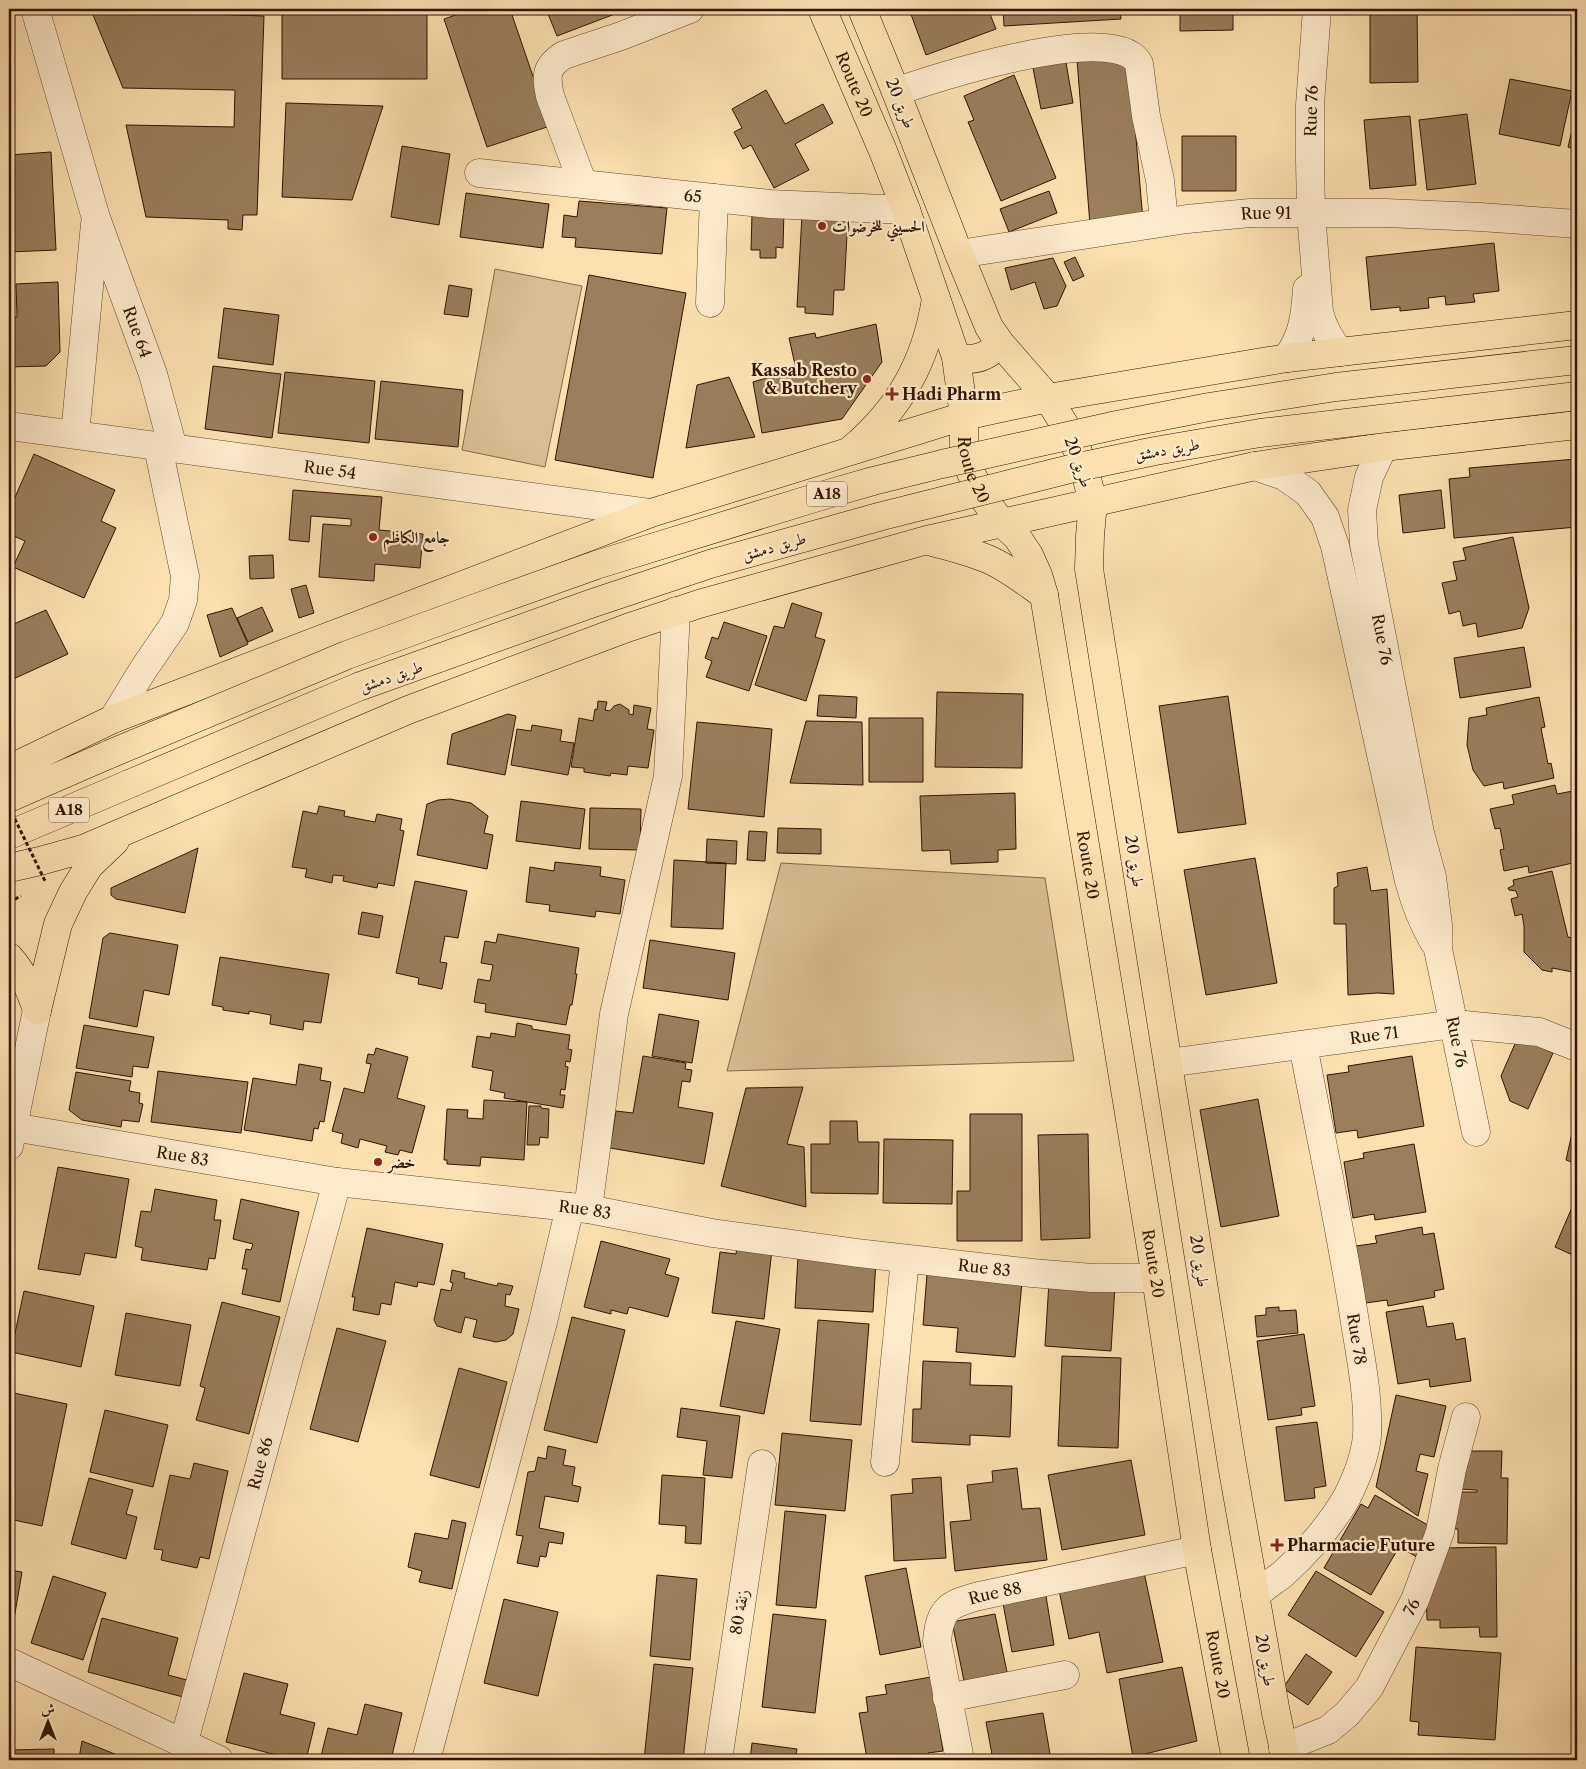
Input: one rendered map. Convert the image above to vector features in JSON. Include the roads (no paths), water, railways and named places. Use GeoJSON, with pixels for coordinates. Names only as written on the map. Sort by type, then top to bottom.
{"type":"FeatureCollection","features":[{"type":"Feature","properties":{"kind":"main road","name":"Route 20"},"geometry":{"type":"LineString","coordinates":[[822,9],[883,150],[906,210],[956,357],[964,416],[964,445],[971,473],[984,499],[1029,555],[1038,575],[1044,596],[1156,1278],[1197,1550],[1236,1760]]}},
{"type":"Feature","properties":{"kind":"main road","name":"طريق 20"},"geometry":{"type":"LineString","coordinates":[[862,9],[989,327],[1000,343],[1048,398],[1064,424],[1077,449],[1094,503],[1089,569],[1232,1465],[1285,1754]]}},
{"type":"Feature","properties":{"kind":"main road"},"geometry":{"type":"LineString","coordinates":[[852,449],[884,419],[909,382],[926,342],[936,300]]}},
{"type":"Feature","properties":{"kind":"main road"},"geometry":{"type":"LineString","coordinates":[[9,769],[114,719],[651,513],[852,449],[964,416],[1048,398],[1287,358],[1577,325]]}},
{"type":"Feature","properties":{"kind":"main road"},"geometry":{"type":"LineString","coordinates":[[956,357],[966,360],[976,359],[994,350],[1000,343]]}},
{"type":"Feature","properties":{"kind":"main road","name":"طريق دمشق"},"geometry":{"type":"LineString","coordinates":[[9,798],[347,655],[596,565],[873,481],[1099,429],[1209,407],[1336,387],[1577,360]]}},
{"type":"Feature","properties":{"kind":"main road","name":"طريق دمشق"},"geometry":{"type":"LineString","coordinates":[[9,835],[358,687],[590,604],[710,564],[872,518],[1074,468],[1155,451],[1260,433],[1577,396]]}},
{"type":"Feature","properties":{"kind":"main road"},"geometry":{"type":"LineString","coordinates":[[9,868],[83,849],[408,710],[676,612],[927,540],[1256,466],[1383,447],[1577,425]]}},
{"type":"Feature","properties":{"kind":"main road"},"geometry":{"type":"LineString","coordinates":[[927,540],[992,561],[1019,577],[1044,596]]}},
{"type":"Feature","properties":{"kind":"main road"},"geometry":{"type":"LineString","coordinates":[[37,1010],[58,924],[73,892],[89,866],[124,832]]}},
{"type":"Feature","properties":{"kind":"main road"},"geometry":{"type":"LineString","coordinates":[[9,957],[18,967],[37,1010]]}},
{"type":"Feature","properties":{"kind":"street","name":"Rue 64"},"geometry":{"type":"LineString","coordinates":[[34,9],[96,218],[153,374],[185,576],[183,600],[175,623],[143,670],[114,719]]}},
{"type":"Feature","properties":{"kind":"street"},"geometry":{"type":"LineString","coordinates":[[583,184],[550,96],[548,68],[564,55],[621,36],[690,9]]}},
{"type":"Feature","properties":{"kind":"street","name":"Rue 76"},"geometry":{"type":"LineString","coordinates":[[1287,358],[1296,346],[1302,332],[1305,316],[1311,213],[1310,105],[1317,9]]}},
{"type":"Feature","properties":{"kind":"street"},"geometry":{"type":"LineString","coordinates":[[896,92],[972,68],[1038,53],[1090,48],[1122,50],[1136,58],[1139,64],[1146,116],[1160,180],[1164,222]]}},
{"type":"Feature","properties":{"kind":"street","name":"65"},"geometry":{"type":"LineString","coordinates":[[479,173],[770,204],[906,210]]}},
{"type":"Feature","properties":{"kind":"street"},"geometry":{"type":"LineString","coordinates":[[710,303],[714,198]]}},
{"type":"Feature","properties":{"kind":"street","name":"Rue 91"},"geometry":{"type":"LineString","coordinates":[[959,254],[1164,222],[1250,213],[1385,213],[1577,224]]}},
{"type":"Feature","properties":{"kind":"street","name":"Rue 76"},"geometry":{"type":"LineString","coordinates":[[1311,213],[1319,312],[1323,327],[1330,340],[1340,352]]}},
{"type":"Feature","properties":{"kind":"street","name":"Rue 64"},"geometry":{"type":"LineString","coordinates":[[75,434],[96,218]]}},
{"type":"Feature","properties":{"kind":"street","name":"Rue 54"},"geometry":{"type":"LineString","coordinates":[[9,426],[651,513]]}},
{"type":"Feature","properties":{"kind":"street","name":"Rue 76"},"geometry":{"type":"LineString","coordinates":[[1383,447],[1369,477],[1362,510],[1364,544],[1420,832],[1432,877],[1438,925],[1438,950],[1476,1132]]}},
{"type":"Feature","properties":{"kind":"street","name":"Rue 76"},"geometry":{"type":"LineString","coordinates":[[1256,466],[1284,476],[1308,493],[1326,517],[1335,546],[1416,905],[1425,928],[1438,950]]}},
{"type":"Feature","properties":{"kind":"street"},"geometry":{"type":"LineString","coordinates":[[1342,578],[1370,574]]}},
{"type":"Feature","properties":{"kind":"street"},"geometry":{"type":"LineString","coordinates":[[426,1760],[543,1322],[579,1208],[614,1014],[668,776],[676,612]]}},
{"type":"Feature","properties":{"kind":"street","name":"Rue 76"},"geometry":{"type":"LineString","coordinates":[[1376,733],[1420,832]]}},
{"type":"Feature","properties":{"kind":"street"},"geometry":{"type":"LineString","coordinates":[[11,1137],[37,1010]]}},
{"type":"Feature","properties":{"kind":"street","name":"Rue 71"},"geometry":{"type":"LineString","coordinates":[[1168,1063],[1454,1024],[1539,1032],[1577,1047]]}},
{"type":"Feature","properties":{"kind":"street","name":"Rue 78"},"geometry":{"type":"LineString","coordinates":[[1255,1596],[1262,1587],[1282,1574],[1300,1558],[1324,1532],[1346,1498],[1358,1472],[1367,1439],[1365,1390],[1351,1296],[1303,1045]]}},
{"type":"Feature","properties":{"kind":"street","name":"Rue 83"},"geometry":{"type":"LineString","coordinates":[[11,1137],[337,1182],[579,1208],[712,1233],[905,1259],[1092,1278],[1156,1278]]}},
{"type":"Feature","properties":{"kind":"street","name":"Rue 86"},"geometry":{"type":"LineString","coordinates":[[184,1745],[337,1182]]}},
{"type":"Feature","properties":{"kind":"street"},"geometry":{"type":"LineString","coordinates":[[885,1462],[905,1259]]}},
{"type":"Feature","properties":{"kind":"street","name":"76"},"geometry":{"type":"LineString","coordinates":[[1285,1754],[1328,1730],[1348,1714],[1369,1688],[1415,1600],[1440,1532],[1452,1469],[1466,1417]]}},
{"type":"Feature","properties":{"kind":"street","name":"زنقة 80"},"geometry":{"type":"LineString","coordinates":[[718,1760],[762,1464]]}},
{"type":"Feature","properties":{"kind":"street","name":"Rue 88"},"geometry":{"type":"LineString","coordinates":[[960,1760],[937,1641],[938,1625],[943,1614],[952,1606],[979,1596],[1197,1550]]}},
{"type":"Feature","properties":{"kind":"street"},"geometry":{"type":"LineString","coordinates":[[9,1662],[89,1698],[216,1760]]}},
{"type":"Feature","properties":{"kind":"street"},"geometry":{"type":"LineString","coordinates":[[947,1698],[1065,1675]]}},
{"type":"Feature","properties":{"kind":"place","name":"الحسيني للخرضوات"},"geometry":{"type":"Point","coordinates":[822,226]}},
{"type":"Feature","properties":{"kind":"place","name":"Kassab Resto & Butchery"},"geometry":{"type":"Point","coordinates":[867,379]}},
{"type":"Feature","properties":{"kind":"place","name":"Hadi Pharm"},"geometry":{"type":"Point","coordinates":[892,394]}},
{"type":"Feature","properties":{"kind":"place","name":"جامع الكاظم"},"geometry":{"type":"Point","coordinates":[373,537]}},
{"type":"Feature","properties":{"kind":"place","name":"خضر"},"geometry":{"type":"Point","coordinates":[378,1162]}},
{"type":"Feature","properties":{"kind":"place","name":"Pharmacie Future"},"geometry":{"type":"Point","coordinates":[1277,1545]}}]}
